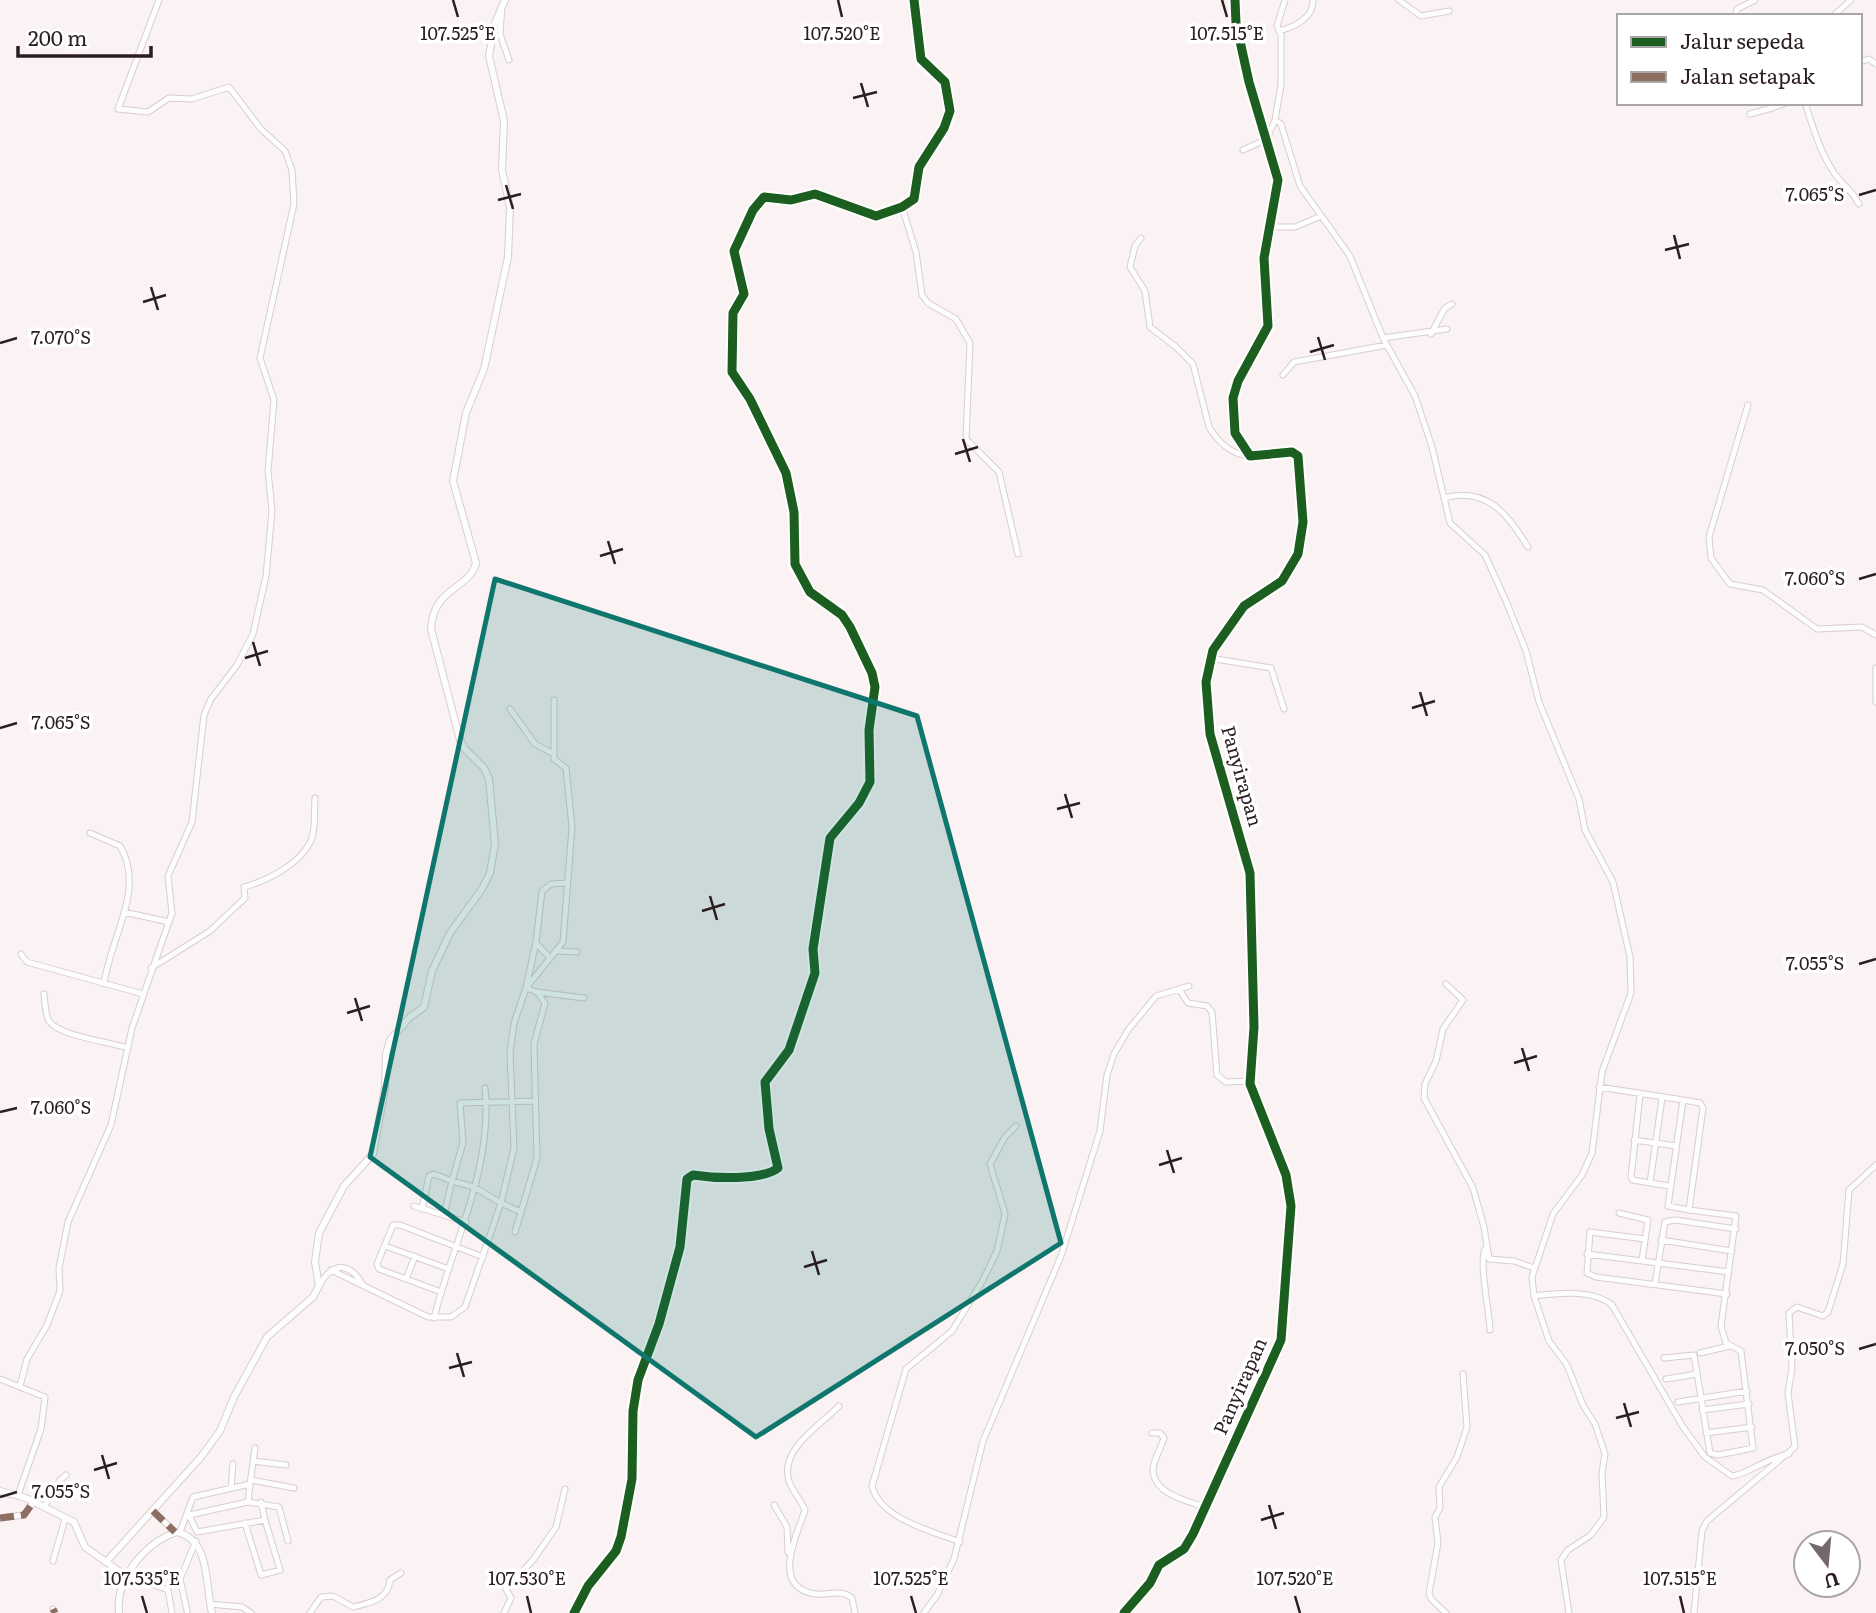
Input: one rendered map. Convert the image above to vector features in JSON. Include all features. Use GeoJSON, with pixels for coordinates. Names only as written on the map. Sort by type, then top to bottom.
{"type":"FeatureCollection","features":[{"type":"Feature","properties":{"kind":"street"},"geometry":{"type":"LineString","coordinates":[[20,1386],[29,1355],[41,1337],[60,1291],[59,1268],[68,1222],[111,1125],[143,994],[169,922],[172,905],[168,876],[193,817],[204,715],[211,699],[237,665],[253,634],[266,576],[272,511],[268,471],[274,400],[260,358],[294,204],[292,170],[285,151],[259,127],[229,88],[192,99],[169,98],[148,112],[118,109],[159,0]]}},
{"type":"Feature","properties":{"kind":"street"},"geometry":{"type":"LineString","coordinates":[[574,1613],[588,1586],[617,1549],[621,1537],[632,1479],[633,1411],[638,1380],[659,1324],[680,1247],[687,1179],[693,1175],[718,1179],[759,1176],[778,1168],[769,1129],[765,1082],[789,1050],[815,973],[813,949],[830,838],[859,803],[872,774],[869,730],[874,679],[842,615],[817,599],[804,583],[795,564],[794,512],[786,473],[750,399],[732,372],[733,313],[744,294],[734,251],[753,210],[764,197],[791,200],[816,194],[876,216],[902,207],[914,199],[919,167],[944,128],[950,111],[945,82],[921,59],[914,0]]}},
{"type":"Feature","properties":{"kind":"street"},"geometry":{"type":"LineString","coordinates":[[1235,0],[1236,23],[1249,82],[1278,180],[1264,269],[1268,326],[1238,381],[1233,398],[1235,433],[1250,456]]}},
{"type":"Feature","properties":{"kind":"street"},"geometry":{"type":"LineString","coordinates":[[1281,30],[1276,27],[1285,0]]}},
{"type":"Feature","properties":{"kind":"street"},"geometry":{"type":"LineString","coordinates":[[1281,30],[1298,24],[1311,12],[1313,0]]}},
{"type":"Feature","properties":{"kind":"street"},"geometry":{"type":"LineString","coordinates":[[1398,0],[1421,16],[1449,10]]}},
{"type":"Feature","properties":{"kind":"street"},"geometry":{"type":"LineString","coordinates":[[1736,14],[1737,9],[1755,0]]}},
{"type":"Feature","properties":{"kind":"street"},"geometry":{"type":"LineString","coordinates":[[1835,14],[1851,0]]}},
{"type":"Feature","properties":{"kind":"street"},"geometry":{"type":"LineString","coordinates":[[504,3],[500,34],[509,60]]}},
{"type":"Feature","properties":{"kind":"street"},"geometry":{"type":"LineString","coordinates":[[319,1286],[315,1262],[319,1233],[344,1186],[373,1154],[385,1088],[386,1054],[390,1040],[410,1017],[424,1007],[432,971],[450,933],[482,889],[489,873],[495,844],[489,779],[484,768],[460,740],[431,629],[434,610],[439,601],[472,574],[476,563],[453,481],[466,413],[484,369],[508,257],[510,207],[502,170],[504,121],[489,56],[504,3]]}},
{"type":"Feature","properties":{"kind":"street"},"geometry":{"type":"LineString","coordinates":[[1243,150],[1267,139],[1275,120],[1281,85],[1281,30]]}},
{"type":"Feature","properties":{"kind":"street"},"geometry":{"type":"LineString","coordinates":[[1806,105],[1813,132],[1838,178],[1851,188],[1859,204]]}},
{"type":"Feature","properties":{"kind":"street"},"geometry":{"type":"LineString","coordinates":[[1750,114],[1771,106]]}},
{"type":"Feature","properties":{"kind":"street"},"geometry":{"type":"LineString","coordinates":[[1275,120],[1281,124],[1300,186],[1356,268],[1383,338],[1415,396],[1450,523],[1485,555],[1502,591],[1526,651],[1539,702],[1579,799],[1585,830],[1616,891],[1633,983],[1600,1087],[1592,1153],[1582,1175],[1553,1214],[1531,1282],[1549,1341],[1567,1365],[1583,1405],[1595,1424],[1605,1454],[1602,1473],[1604,1517],[1591,1535],[1568,1550],[1561,1560],[1569,1613]]}},
{"type":"Feature","properties":{"kind":"street"},"geometry":{"type":"LineString","coordinates":[[902,207],[916,251],[922,295],[928,303],[956,319],[968,336],[971,351],[966,439],[999,472],[1018,554]]}},
{"type":"Feature","properties":{"kind":"street"},"geometry":{"type":"LineString","coordinates":[[1269,227],[1295,227],[1321,216]]}},
{"type":"Feature","properties":{"kind":"street"},"geometry":{"type":"LineString","coordinates":[[1141,238],[1130,267],[1145,291],[1150,327],[1176,347],[1193,365],[1209,427],[1215,436],[1237,454],[1250,456]]}},
{"type":"Feature","properties":{"kind":"street"},"geometry":{"type":"LineString","coordinates":[[1431,334],[1445,308],[1452,304]]}},
{"type":"Feature","properties":{"kind":"street"},"geometry":{"type":"LineString","coordinates":[[1383,338],[1431,334],[1447,329]]}},
{"type":"Feature","properties":{"kind":"street"},"geometry":{"type":"LineString","coordinates":[[1283,375],[1294,362],[1387,345]]}},
{"type":"Feature","properties":{"kind":"street"},"geometry":{"type":"LineString","coordinates":[[1748,405],[1709,537],[1708,549],[1715,567],[1730,584],[1763,590],[1816,629],[1862,628],[1876,635]]}},
{"type":"Feature","properties":{"kind":"street","name":"Panyirapan"},"geometry":{"type":"LineString","coordinates":[[1124,1613],[1150,1583],[1160,1565],[1184,1549],[1281,1340],[1286,1307],[1292,1206],[1289,1186],[1250,1081],[1254,1033],[1250,873],[1210,734],[1206,697],[1210,658],[1244,606],[1252,598],[1273,589],[1288,576],[1302,538],[1298,456],[1292,452],[1250,456]]}},
{"type":"Feature","properties":{"kind":"street"},"geometry":{"type":"LineString","coordinates":[[1444,498],[1473,495],[1491,500],[1528,547]]}},
{"type":"Feature","properties":{"kind":"street"},"geometry":{"type":"LineString","coordinates":[[1210,658],[1271,668],[1284,709]]}},
{"type":"Feature","properties":{"kind":"street"},"geometry":{"type":"LineString","coordinates":[[1876,668],[1876,702]]}},
{"type":"Feature","properties":{"kind":"street"},"geometry":{"type":"LineString","coordinates":[[526,988],[564,942],[570,800],[566,768],[555,761],[554,701]]}},
{"type":"Feature","properties":{"kind":"street"},"geometry":{"type":"LineString","coordinates":[[510,709],[535,744],[554,754]]}},
{"type":"Feature","properties":{"kind":"street"},"geometry":{"type":"LineString","coordinates":[[151,968],[210,931],[245,898],[244,887],[262,881],[302,854],[312,839],[315,798]]}},
{"type":"Feature","properties":{"kind":"street"},"geometry":{"type":"LineString","coordinates":[[90,833],[120,846],[131,871],[124,912],[107,960],[104,984]]}},
{"type":"Feature","properties":{"kind":"street"},"geometry":{"type":"LineString","coordinates":[[106,1562],[220,1431],[234,1397],[267,1337],[313,1297],[331,1270],[363,1285],[382,1298],[434,1318],[451,1318],[465,1307],[501,1203],[514,1148],[510,1038],[526,988],[544,887],[568,883]]}},
{"type":"Feature","properties":{"kind":"street"},"geometry":{"type":"LineString","coordinates":[[124,912],[169,922]]}},
{"type":"Feature","properties":{"kind":"street"},"geometry":{"type":"LineString","coordinates":[[536,942],[550,958]]}},
{"type":"Feature","properties":{"kind":"street"},"geometry":{"type":"LineString","coordinates":[[557,951],[577,952]]}},
{"type":"Feature","properties":{"kind":"street"},"geometry":{"type":"LineString","coordinates":[[21,954],[26,962],[143,994]]}},
{"type":"Feature","properties":{"kind":"street"},"geometry":{"type":"LineString","coordinates":[[1446,984],[1463,1000],[1443,1029],[1424,1098],[1470,1181],[1485,1227],[1482,1264],[1489,1298],[1490,1330]]}},
{"type":"Feature","properties":{"kind":"street"},"geometry":{"type":"LineString","coordinates":[[924,1613],[937,1595],[960,1542],[978,1456],[1048,1288],[1095,1149],[1112,1060],[1128,1030],[1156,996],[1189,986]]}},
{"type":"Feature","properties":{"kind":"street"},"geometry":{"type":"LineString","coordinates":[[526,988],[584,998]]}},
{"type":"Feature","properties":{"kind":"street"},"geometry":{"type":"LineString","coordinates":[[1179,989],[1188,1003],[1207,1006],[1212,1012],[1217,1075],[1226,1082],[1250,1081]]}},
{"type":"Feature","properties":{"kind":"street"},"geometry":{"type":"LineString","coordinates":[[515,1232],[537,1158],[534,1044],[545,1003],[537,992]]}},
{"type":"Feature","properties":{"kind":"street"},"geometry":{"type":"LineString","coordinates":[[44,993],[48,1018],[54,1026],[77,1036],[128,1048]]}},
{"type":"Feature","properties":{"kind":"street"},"geometry":{"type":"LineString","coordinates":[[1600,1087],[1683,1100],[1700,1104],[1703,1108],[1689,1210]]}},
{"type":"Feature","properties":{"kind":"street"},"geometry":{"type":"LineString","coordinates":[[434,1318],[466,1222],[486,1141],[488,1102],[485,1088]]}},
{"type":"Feature","properties":{"kind":"street"},"geometry":{"type":"LineString","coordinates":[[1640,1095],[1631,1179],[1670,1186]]}},
{"type":"Feature","properties":{"kind":"street"},"geometry":{"type":"LineString","coordinates":[[1650,1184],[1661,1098]]}},
{"type":"Feature","properties":{"kind":"street"},"geometry":{"type":"LineString","coordinates":[[1683,1100],[1669,1207],[1735,1214],[1736,1229],[1721,1326],[1723,1339],[1730,1346]]}},
{"type":"Feature","properties":{"kind":"street"},"geometry":{"type":"LineString","coordinates":[[444,1215],[463,1143],[460,1103],[535,1101]]}},
{"type":"Feature","properties":{"kind":"street"},"geometry":{"type":"LineString","coordinates":[[960,1542],[920,1527],[882,1505],[872,1486],[906,1369],[952,1331],[983,1280],[996,1251],[1005,1214],[990,1164],[1005,1137],[1016,1126]]}},
{"type":"Feature","properties":{"kind":"street"},"geometry":{"type":"LineString","coordinates":[[1634,1140],[1676,1146]]}},
{"type":"Feature","properties":{"kind":"street"},"geometry":{"type":"LineString","coordinates":[[1694,1613],[1702,1531],[1707,1521],[1789,1454],[1796,1442],[1788,1393],[1792,1368],[1789,1313],[1797,1307],[1823,1315],[1828,1312],[1843,1264],[1849,1190],[1876,1165]]}},
{"type":"Feature","properties":{"kind":"street"},"geometry":{"type":"LineString","coordinates":[[422,1209],[430,1175],[474,1187],[521,1212]]}},
{"type":"Feature","properties":{"kind":"street"},"geometry":{"type":"LineString","coordinates":[[414,1206],[466,1222]]}},
{"type":"Feature","properties":{"kind":"street"},"geometry":{"type":"LineString","coordinates":[[1619,1213],[1646,1218],[1642,1260]]}},
{"type":"Feature","properties":{"kind":"street"},"geometry":{"type":"LineString","coordinates":[[1655,1284],[1665,1222],[1671,1220],[1736,1229]]}},
{"type":"Feature","properties":{"kind":"street"},"geometry":{"type":"LineString","coordinates":[[441,1292],[379,1269],[377,1265],[390,1228],[396,1224],[483,1257]]}},
{"type":"Feature","properties":{"kind":"street"},"geometry":{"type":"LineString","coordinates":[[1645,1239],[1590,1232],[1587,1273],[1727,1294]]}},
{"type":"Feature","properties":{"kind":"street"},"geometry":{"type":"LineString","coordinates":[[1661,1240],[1732,1251]]}},
{"type":"Feature","properties":{"kind":"street"},"geometry":{"type":"LineString","coordinates":[[385,1245],[449,1269]]}},
{"type":"Feature","properties":{"kind":"street"},"geometry":{"type":"LineString","coordinates":[[1485,1249],[1491,1261],[1514,1261],[1534,1268]]}},
{"type":"Feature","properties":{"kind":"street"},"geometry":{"type":"LineString","coordinates":[[1587,1254],[1729,1272]]}},
{"type":"Feature","properties":{"kind":"street"},"geometry":{"type":"LineString","coordinates":[[406,1279],[415,1256]]}},
{"type":"Feature","properties":{"kind":"street"},"geometry":{"type":"LineString","coordinates":[[1534,1296],[1573,1293],[1602,1299],[1612,1305],[1683,1427],[1705,1457],[1732,1476],[1743,1473],[1762,1461],[1789,1454]]}},
{"type":"Feature","properties":{"kind":"street"},"geometry":{"type":"LineString","coordinates":[[1664,1357],[1693,1354],[1711,1454],[1744,1451],[1755,1445],[1741,1349],[1730,1346],[1700,1353]]}},
{"type":"Feature","properties":{"kind":"street"},"geometry":{"type":"LineString","coordinates":[[1447,1613],[1431,1599],[1429,1593],[1438,1543],[1435,1517],[1440,1508],[1439,1487],[1457,1457],[1467,1427],[1463,1374]]}},
{"type":"Feature","properties":{"kind":"street"},"geometry":{"type":"LineString","coordinates":[[1666,1379],[1697,1374]]}},
{"type":"Feature","properties":{"kind":"street"},"geometry":{"type":"LineString","coordinates":[[0,1379],[45,1397],[41,1429],[26,1465],[18,1494]]}},
{"type":"Feature","properties":{"kind":"street"},"geometry":{"type":"LineString","coordinates":[[1678,1402],[1747,1391]]}},
{"type":"Feature","properties":{"kind":"street"},"geometry":{"type":"LineString","coordinates":[[1702,1410],[1749,1404]]}},
{"type":"Feature","properties":{"kind":"street"},"geometry":{"type":"LineString","coordinates":[[789,1559],[805,1510],[788,1479],[791,1462],[803,1438],[839,1406]]}},
{"type":"Feature","properties":{"kind":"street"},"geometry":{"type":"LineString","coordinates":[[1706,1433],[1752,1427]]}},
{"type":"Feature","properties":{"kind":"street"},"geometry":{"type":"LineString","coordinates":[[1152,1433],[1160,1433],[1164,1438],[1153,1468],[1157,1481],[1167,1492],[1205,1507]]}},
{"type":"Feature","properties":{"kind":"street"},"geometry":{"type":"LineString","coordinates":[[248,1502],[254,1448]]}},
{"type":"Feature","properties":{"kind":"street"},"geometry":{"type":"LineString","coordinates":[[253,1461],[286,1465]]}},
{"type":"Feature","properties":{"kind":"street"},"geometry":{"type":"LineString","coordinates":[[231,1488],[233,1464]]}},
{"type":"Feature","properties":{"kind":"street"},"geometry":{"type":"LineString","coordinates":[[44,1507],[60,1479],[66,1475]]}},
{"type":"Feature","properties":{"kind":"street"},"geometry":{"type":"LineString","coordinates":[[119,1613],[119,1598],[127,1575],[146,1550],[178,1532],[189,1515],[193,1497],[250,1482],[294,1488]]}},
{"type":"Feature","properties":{"kind":"street"},"geometry":{"type":"LineString","coordinates":[[504,1613],[511,1598],[506,1589],[533,1560],[556,1527],[565,1489]]}},
{"type":"Feature","properties":{"kind":"street"},"geometry":{"type":"LineString","coordinates":[[0,1491],[18,1494],[34,1501],[77,1525],[85,1547],[127,1575],[168,1590],[172,1613]]}},
{"type":"Feature","properties":{"kind":"street"},"geometry":{"type":"LineString","coordinates":[[0,1518],[24,1515],[34,1501]]}},
{"type":"Feature","properties":{"kind":"street"},"geometry":{"type":"LineString","coordinates":[[189,1515],[248,1502],[261,1502],[279,1507],[288,1541]]}},
{"type":"Feature","properties":{"kind":"street"},"geometry":{"type":"LineString","coordinates":[[245,1523],[261,1575],[280,1570],[261,1502]]}},
{"type":"Feature","properties":{"kind":"street"},"geometry":{"type":"LineString","coordinates":[[774,1505],[787,1527],[793,1578],[800,1588],[816,1594],[847,1594],[852,1598],[855,1613]]}},
{"type":"Feature","properties":{"kind":"street"},"geometry":{"type":"LineString","coordinates":[[153,1511],[178,1532],[196,1541],[203,1558],[212,1613]]}},
{"type":"Feature","properties":{"kind":"street"},"geometry":{"type":"LineString","coordinates":[[189,1515],[197,1532],[265,1520]]}},
{"type":"Feature","properties":{"kind":"street"},"geometry":{"type":"LineString","coordinates":[[53,1561],[65,1519]]}},
{"type":"Feature","properties":{"kind":"street"},"geometry":{"type":"LineString","coordinates":[[187,1611],[180,1579],[196,1541]]}},
{"type":"Feature","properties":{"kind":"street"},"geometry":{"type":"LineString","coordinates":[[310,1613],[321,1597],[332,1596],[352,1607],[379,1599],[388,1591],[390,1580],[401,1573]]}},
{"type":"Feature","properties":{"kind":"street"},"geometry":{"type":"LineString","coordinates":[[209,1604],[242,1608],[251,1613]]}},
{"type":"Feature","properties":{"kind":"highlighted area"},"geometry":{"type":"Polygon","coordinates":[[[495,579],[917,716],[1061,1243],[756,1437],[370,1157],[495,579]]]}},
{"type":"Feature","properties":{"kind":"marked path"},"geometry":{"type":"LineString","coordinates":[[0,1518],[24,1515],[34,1501]]}},
{"type":"Feature","properties":{"kind":"marked path"},"geometry":{"type":"LineString","coordinates":[[153,1511],[175,1532]]}},
{"type":"Feature","properties":{"kind":"marked path"},"geometry":{"type":"LineString","coordinates":[[53,1609],[55,1613]]}},
{"type":"Feature","properties":{"kind":"cycle path"},"geometry":{"type":"LineString","coordinates":[[574,1613],[588,1586],[616,1551],[621,1537],[632,1479],[633,1411],[638,1380],[659,1324],[680,1247],[687,1179],[693,1175],[749,1177],[778,1168],[769,1129],[765,1082],[789,1050],[815,973],[813,949],[830,838],[859,803],[870,782],[869,730],[875,687],[872,673],[842,615],[810,592],[795,564],[794,512],[786,473],[750,399],[732,372],[733,313],[744,294],[734,251],[753,210],[764,197],[791,200],[815,194],[876,216],[902,207],[914,199],[919,167],[944,128],[950,111],[945,82],[921,59],[914,0]]}},
{"type":"Feature","properties":{"kind":"cycle path"},"geometry":{"type":"LineString","coordinates":[[1124,1613],[1150,1583],[1159,1565],[1184,1549],[1193,1534],[1281,1340],[1291,1206],[1286,1175],[1250,1084],[1254,1027],[1250,873],[1210,734],[1206,682],[1213,650],[1244,606],[1282,581],[1298,554],[1303,522],[1298,456],[1292,452],[1250,456],[1235,433],[1233,398],[1238,381],[1268,326],[1264,258],[1278,180],[1249,82],[1236,23],[1235,0]]}}]}
